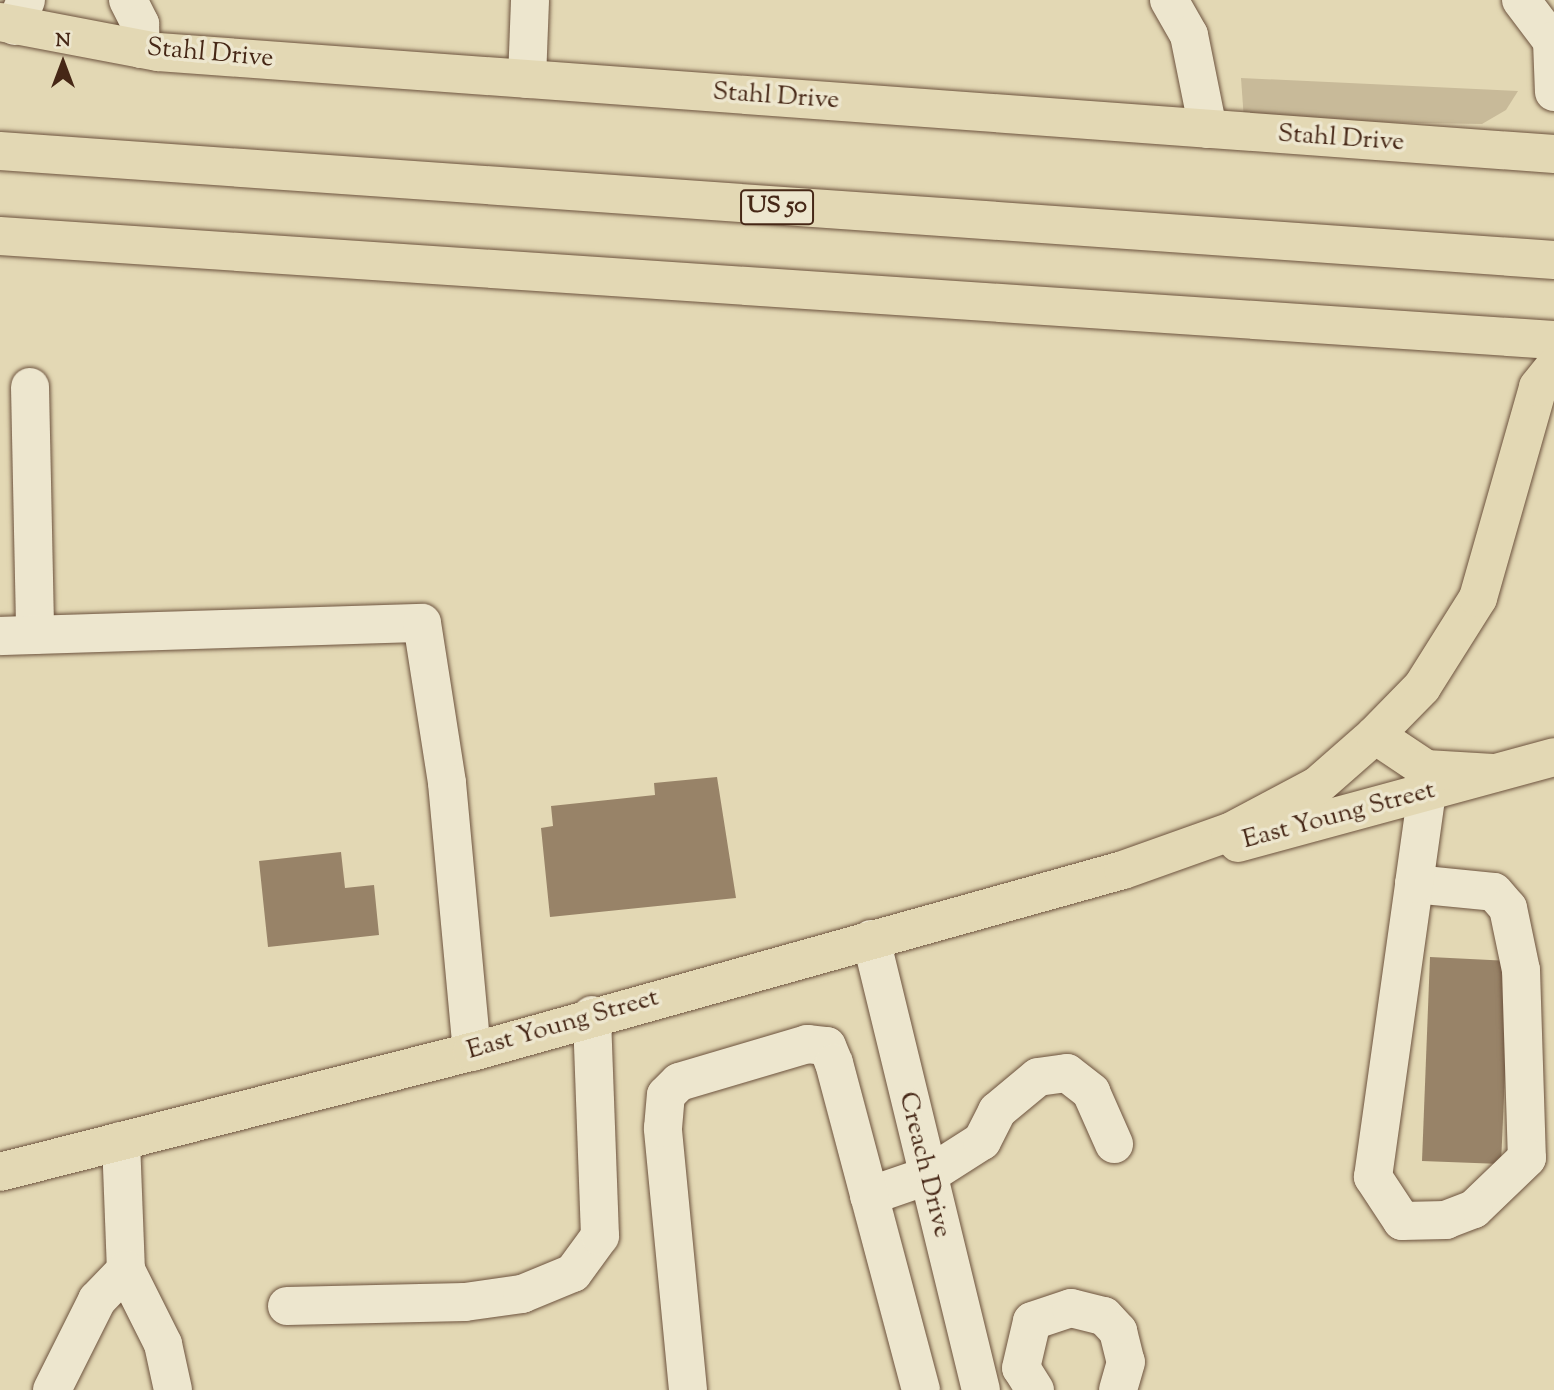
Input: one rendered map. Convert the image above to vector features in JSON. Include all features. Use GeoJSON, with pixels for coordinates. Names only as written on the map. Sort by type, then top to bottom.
{"type":"FeatureCollection","features":[{"type":"Feature","properties":{"kind":"main road","name":"Stahl Drive"},"geometry":{"type":"LineString","coordinates":[[14,16],[141,49],[1554,155]]}},
{"type":"Feature","properties":{"kind":"main road","name":"US 50"},"geometry":{"type":"LineString","coordinates":[[0,151],[1554,260]]}},
{"type":"Feature","properties":{"kind":"main road"},"geometry":{"type":"LineString","coordinates":[[0,236],[1554,340]]}},
{"type":"Feature","properties":{"kind":"main road","name":"East Young Street"},"geometry":{"type":"LineString","coordinates":[[1124,870],[1230,832],[1317,786],[1375,735],[1422,687],[1478,598],[1538,387],[1554,366]]}},
{"type":"Feature","properties":{"kind":"main road"},"geometry":{"type":"LineString","coordinates":[[1375,735],[1426,769],[1493,773]]}},
{"type":"Feature","properties":{"kind":"main road","name":"East Young Street"},"geometry":{"type":"LineString","coordinates":[[0,1172],[472,1052],[592,1015],[1124,870],[1554,757]]}},
{"type":"Feature","properties":{"kind":"street"},"geometry":{"type":"LineString","coordinates":[[128,0],[140,24],[141,49]]}},
{"type":"Feature","properties":{"kind":"street"},"geometry":{"type":"LineString","coordinates":[[527,79],[530,0]]}},
{"type":"Feature","properties":{"kind":"street"},"geometry":{"type":"LineString","coordinates":[[1169,0],[1189,35],[1208,129]]}},
{"type":"Feature","properties":{"kind":"street"},"geometry":{"type":"LineString","coordinates":[[1521,0],[1552,41],[1554,92]]}},
{"type":"Feature","properties":{"kind":"street"},"geometry":{"type":"LineString","coordinates":[[30,387],[17,635],[422,623],[447,783],[472,1052]]}},
{"type":"Feature","properties":{"kind":"street"},"geometry":{"type":"LineString","coordinates":[[1414,884],[1494,892],[1508,908],[1521,970],[1527,1158],[1474,1209],[1446,1220],[1402,1221],[1373,1177],[1414,884],[1427,792]]}},
{"type":"Feature","properties":{"kind":"street","name":"Creach Drive"},"geometry":{"type":"LineString","coordinates":[[871,939],[906,1095],[981,1389]]}},
{"type":"Feature","properties":{"kind":"street"},"geometry":{"type":"LineString","coordinates":[[287,1306],[465,1303],[522,1294],[573,1273],[600,1236],[592,1015]]}},
{"type":"Feature","properties":{"kind":"street"},"geometry":{"type":"LineString","coordinates":[[688,1390],[663,1128],[666,1095],[679,1082],[807,1044],[827,1046],[916,1372],[967,1338]]}},
{"type":"Feature","properties":{"kind":"street"},"geometry":{"type":"LineString","coordinates":[[869,1196],[927,1176],[982,1141],[997,1111],[1038,1077],[1067,1073],[1091,1092],[1114,1144]]}},
{"type":"Feature","properties":{"kind":"street"},"geometry":{"type":"LineString","coordinates":[[847,1114],[906,1095]]}},
{"type":"Feature","properties":{"kind":"street"},"geometry":{"type":"LineString","coordinates":[[121,1141],[126,1270],[163,1344],[173,1390]]}},
{"type":"Feature","properties":{"kind":"street"},"geometry":{"type":"LineString","coordinates":[[52,1390],[97,1300],[126,1270]]}},
{"type":"Feature","properties":{"kind":"street"},"geometry":{"type":"LineString","coordinates":[[981,1389],[1028,1379],[1032,1321],[1071,1308],[1104,1316],[1118,1331],[1126,1362],[1118,1390]]}},
{"type":"Feature","properties":{"kind":"shaded area"},"geometry":{"type":"Polygon","coordinates":[[[1241,78],[1518,91],[1506,110],[1482,124],[1244,120],[1241,78]]]}},
{"type":"Feature","properties":{"kind":"building"},"geometry":{"type":"Polygon","coordinates":[[[717,777],[736,898],[550,917],[541,828],[553,826],[551,806],[655,795],[654,783],[717,777]]]}},
{"type":"Feature","properties":{"kind":"building"},"geometry":{"type":"Polygon","coordinates":[[[341,852],[345,888],[374,885],[379,935],[268,947],[259,861],[341,852]]]}},
{"type":"Feature","properties":{"kind":"building"},"geometry":{"type":"Polygon","coordinates":[[[1430,957],[1510,961],[1501,1164],[1422,1161],[1430,957]]]}}]}
